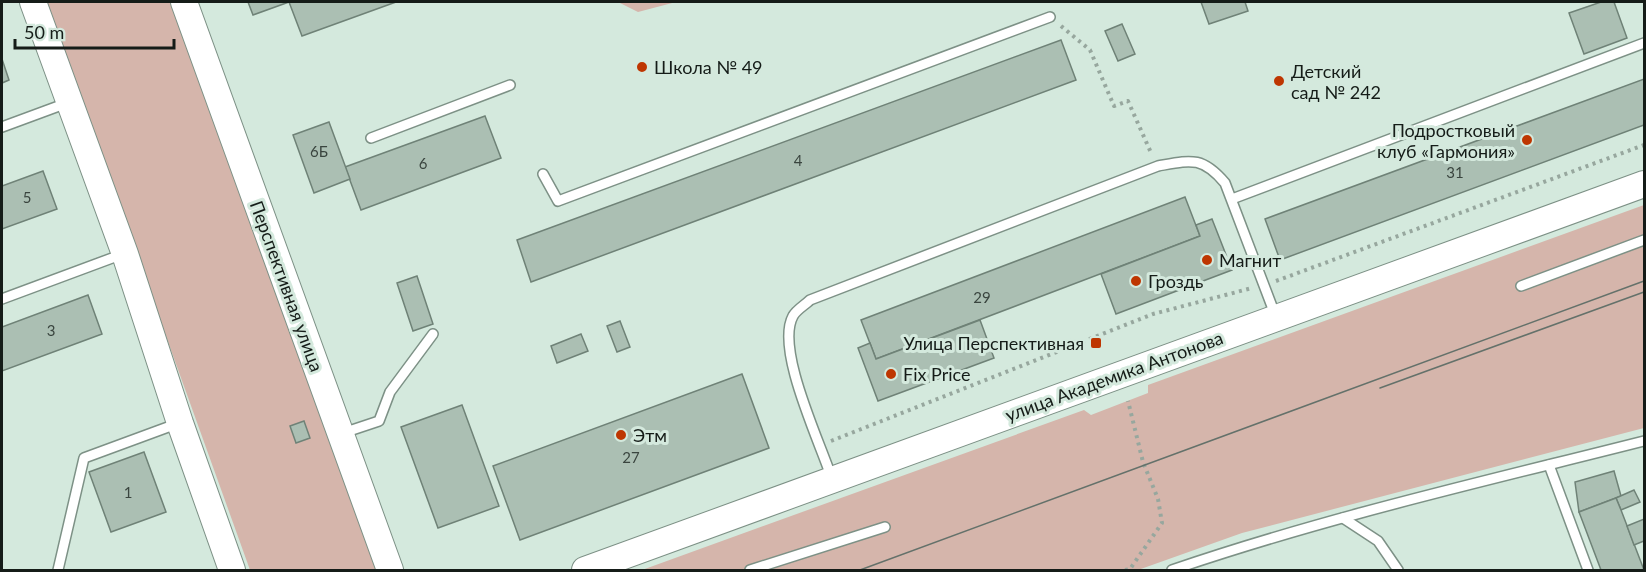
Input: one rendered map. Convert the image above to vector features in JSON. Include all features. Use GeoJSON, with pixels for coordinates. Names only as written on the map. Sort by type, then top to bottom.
{"type":"FeatureCollection","features":[{"type":"Feature","properties":{"kind":"street"},"geometry":{"type":"LineString","coordinates":[[33,2],[125,254],[180,423],[232,570]]}},
{"type":"Feature","properties":{"kind":"street","name":"Перспективная улица"},"geometry":{"type":"LineString","coordinates":[[184,2],[390,570]]}},
{"type":"Feature","properties":{"kind":"street","name":"улица Академика Антонова"},"geometry":{"type":"LineString","coordinates":[[585,570],[1644,184]]}},
{"type":"Feature","properties":{"kind":"lane"},"geometry":{"type":"LineString","coordinates":[[543,174],[558,201],[1050,18]]}},
{"type":"Feature","properties":{"kind":"lane"},"geometry":{"type":"LineString","coordinates":[[1232,200],[1644,43]]}},
{"type":"Feature","properties":{"kind":"lane"},"geometry":{"type":"LineString","coordinates":[[371,138],[510,85]]}},
{"type":"Feature","properties":{"kind":"lane"},"geometry":{"type":"LineString","coordinates":[[2,127],[70,102]]}},
{"type":"Feature","properties":{"kind":"lane"},"geometry":{"type":"LineString","coordinates":[[832,479],[793,369],[787,340],[793,314],[810,300],[1158,166],[1193,160],[1212,168],[1225,183],[1276,318]]}},
{"type":"Feature","properties":{"kind":"lane"},"geometry":{"type":"LineString","coordinates":[[1521,286],[1644,240]]}},
{"type":"Feature","properties":{"kind":"lane"},"geometry":{"type":"LineString","coordinates":[[2,299],[125,254]]}},
{"type":"Feature","properties":{"kind":"lane"},"geometry":{"type":"LineString","coordinates":[[341,434],[379,421],[390,392],[433,334]]}},
{"type":"Feature","properties":{"kind":"lane"},"geometry":{"type":"LineString","coordinates":[[58,570],[84,458],[180,423]]}},
{"type":"Feature","properties":{"kind":"lane"},"geometry":{"type":"LineString","coordinates":[[1172,570],[1254,542],[1644,441]]}},
{"type":"Feature","properties":{"kind":"lane"},"geometry":{"type":"LineString","coordinates":[[1549,465],[1588,570]]}},
{"type":"Feature","properties":{"kind":"lane"},"geometry":{"type":"LineString","coordinates":[[1343,518],[1378,541],[1398,570]]}},
{"type":"Feature","properties":{"kind":"lane"},"geometry":{"type":"LineString","coordinates":[[750,570],[885,527]]}},
{"type":"Feature","properties":{"kind":"path"},"geometry":{"type":"LineString","coordinates":[[1050,18],[1090,50],[1114,106],[1128,101],[1144,137]]}},
{"type":"Feature","properties":{"kind":"path"},"geometry":{"type":"LineString","coordinates":[[821,445],[1153,314],[1264,285],[1644,145]]}},
{"type":"Feature","properties":{"kind":"path"},"geometry":{"type":"LineString","coordinates":[[1125,570],[1130,569],[1162,523],[1158,499],[1143,462],[1128,401]]}},
{"type":"Feature","properties":{"kind":"shaded area"},"geometry":{"type":"Polygon","coordinates":[[[46,2],[175,2],[382,570],[250,570],[46,2]]]}},
{"type":"Feature","properties":{"kind":"shaded area"},"geometry":{"type":"Polygon","coordinates":[[[618,2],[676,2],[638,12],[618,2]]]}},
{"type":"Feature","properties":{"kind":"shaded area"},"geometry":{"type":"Polygon","coordinates":[[[1644,205],[1644,428],[1242,533],[1138,570],[642,570],[1084,410],[1091,415],[1148,393],[1148,385],[1644,205]]]}},
{"type":"Feature","properties":{"kind":"building"},"geometry":{"type":"Polygon","coordinates":[[[248,2],[289,2],[253,15],[248,2]]]}},
{"type":"Feature","properties":{"kind":"building"},"geometry":{"type":"Polygon","coordinates":[[[289,2],[396,2],[302,36],[289,2]]]}},
{"type":"Feature","properties":{"kind":"building"},"geometry":{"type":"Polygon","coordinates":[[[1201,2],[1245,2],[1248,11],[1209,24],[1201,2]]]}},
{"type":"Feature","properties":{"kind":"building"},"geometry":{"type":"Polygon","coordinates":[[[1601,2],[1614,2],[1627,38],[1584,54],[1569,13],[1601,2]]]}},
{"type":"Feature","properties":{"kind":"building"},"geometry":{"type":"Polygon","coordinates":[[[1122,24],[1135,54],[1118,61],[1105,31],[1122,24]]]}},
{"type":"Feature","properties":{"kind":"building"},"geometry":{"type":"Polygon","coordinates":[[[1061,40],[1076,80],[531,282],[517,240],[1061,40]]]}},
{"type":"Feature","properties":{"kind":"building"},"geometry":{"type":"Polygon","coordinates":[[[2,59],[9,80],[2,83],[2,59]]]}},
{"type":"Feature","properties":{"kind":"building"},"geometry":{"type":"Polygon","coordinates":[[[1644,79],[1644,125],[1280,260],[1265,219],[1644,79]]]}},
{"type":"Feature","properties":{"kind":"building"},"geometry":{"type":"Polygon","coordinates":[[[485,116],[501,158],[361,210],[345,167],[485,116]]]}},
{"type":"Feature","properties":{"kind":"building"},"geometry":{"type":"Polygon","coordinates":[[[329,122],[350,179],[314,193],[293,135],[329,122]]]}},
{"type":"Feature","properties":{"kind":"building"},"geometry":{"type":"Polygon","coordinates":[[[43,171],[57,209],[2,229],[2,186],[43,171]]]}},
{"type":"Feature","properties":{"kind":"building"},"geometry":{"type":"Polygon","coordinates":[[[1185,197],[1200,236],[876,359],[861,320],[1185,197]]]}},
{"type":"Feature","properties":{"kind":"building"},"geometry":{"type":"Polygon","coordinates":[[[1212,219],[1232,270],[1116,314],[1101,274],[1200,236],[1196,225],[1212,219]]]}},
{"type":"Feature","properties":{"kind":"building"},"geometry":{"type":"Polygon","coordinates":[[[417,276],[433,324],[413,331],[397,283],[417,276]]]}},
{"type":"Feature","properties":{"kind":"building"},"geometry":{"type":"Polygon","coordinates":[[[88,295],[102,334],[2,371],[2,327],[88,295]]]}},
{"type":"Feature","properties":{"kind":"building"},"geometry":{"type":"Polygon","coordinates":[[[980,320],[994,358],[878,401],[858,348],[870,343],[876,359],[980,320]]]}},
{"type":"Feature","properties":{"kind":"building"},"geometry":{"type":"Polygon","coordinates":[[[620,321],[630,347],[617,352],[607,326],[620,321]]]}},
{"type":"Feature","properties":{"kind":"building"},"geometry":{"type":"Polygon","coordinates":[[[581,334],[588,351],[557,363],[551,346],[581,334]]]}},
{"type":"Feature","properties":{"kind":"building"},"geometry":{"type":"Polygon","coordinates":[[[742,374],[769,448],[520,540],[493,466],[742,374]]]}},
{"type":"Feature","properties":{"kind":"building"},"geometry":{"type":"Polygon","coordinates":[[[462,405],[499,506],[438,528],[401,427],[462,405]]]}},
{"type":"Feature","properties":{"kind":"building"},"geometry":{"type":"Polygon","coordinates":[[[304,421],[310,438],[296,443],[290,426],[304,421]]]}},
{"type":"Feature","properties":{"kind":"building"},"geometry":{"type":"Polygon","coordinates":[[[144,452],[166,512],[111,532],[89,472],[144,452]]]}},
{"type":"Feature","properties":{"kind":"building"},"geometry":{"type":"Polygon","coordinates":[[[1614,471],[1621,496],[1579,512],[1575,482],[1614,471]]]}},
{"type":"Feature","properties":{"kind":"building"},"geometry":{"type":"Polygon","coordinates":[[[1634,490],[1640,502],[1621,510],[1616,498],[1634,490]]]}},
{"type":"Feature","properties":{"kind":"building"},"geometry":{"type":"Polygon","coordinates":[[[1616,498],[1644,570],[1601,570],[1579,512],[1616,498]]]}},
{"type":"Feature","properties":{"kind":"building"},"geometry":{"type":"Polygon","coordinates":[[[1644,519],[1644,541],[1634,545],[1627,526],[1644,519]]]}},
{"type":"Feature","properties":{"kind":"tram line"},"geometry":{"type":"LineString","coordinates":[[860,570],[1644,281]]}},
{"type":"Feature","properties":{"kind":"tram line"},"geometry":{"type":"LineString","coordinates":[[1380,388],[1644,292]]}},
{"type":"Feature","properties":{"kind":"place","name":"Школа № 49"},"geometry":{"type":"Point","coordinates":[642,67]}},
{"type":"Feature","properties":{"kind":"place","name":"Детский сад № 242"},"geometry":{"type":"Point","coordinates":[1279,81]}},
{"type":"Feature","properties":{"kind":"place","name":"Подростковый клуб «Гармония»"},"geometry":{"type":"Point","coordinates":[1527,140]}},
{"type":"Feature","properties":{"kind":"place","name":"Магнит"},"geometry":{"type":"Point","coordinates":[1207,260]}},
{"type":"Feature","properties":{"kind":"place","name":"Гроздь"},"geometry":{"type":"Point","coordinates":[1136,281]}},
{"type":"Feature","properties":{"kind":"place","name":"Улица Перспективная"},"geometry":{"type":"Point","coordinates":[1096,343]}},
{"type":"Feature","properties":{"kind":"place","name":"Fix Price"},"geometry":{"type":"Point","coordinates":[891,374]}},
{"type":"Feature","properties":{"kind":"place","name":"Этм"},"geometry":{"type":"Point","coordinates":[621,435]}}]}
